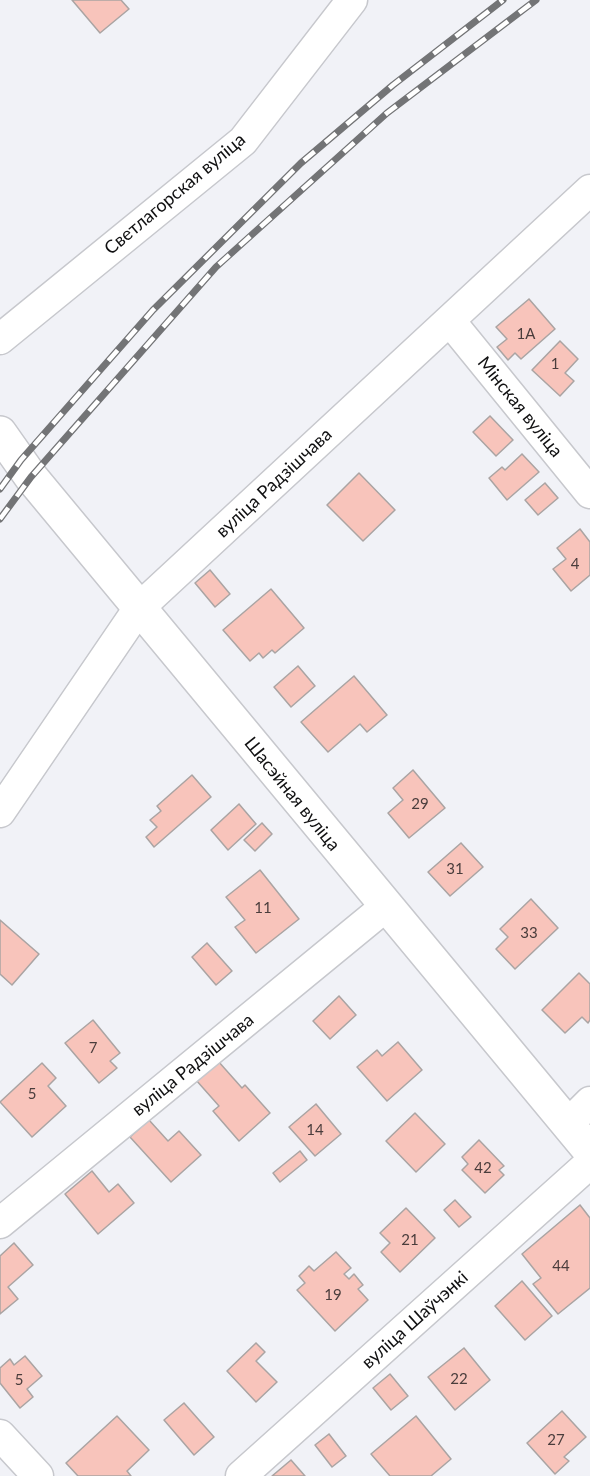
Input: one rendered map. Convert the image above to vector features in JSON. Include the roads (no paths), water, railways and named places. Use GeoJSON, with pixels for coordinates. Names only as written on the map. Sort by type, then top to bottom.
{"type":"FeatureCollection","features":[{"type":"Feature","properties":{"kind":"main road","name":"Шасэйная вуліца"},"geometry":{"type":"LineString","coordinates":[[0,433],[31,477],[386,907],[579,1113],[590,1151]]}},
{"type":"Feature","properties":{"kind":"street","name":"Светлагорская вуліца"},"geometry":{"type":"LineString","coordinates":[[0,339],[243,141],[351,0]]}},
{"type":"Feature","properties":{"kind":"street","name":"вуліца Радзішчава"},"geometry":{"type":"LineString","coordinates":[[0,812],[139,608],[590,190]]}},
{"type":"Feature","properties":{"kind":"street","name":"Мінская вуліца"},"geometry":{"type":"LineString","coordinates":[[450,321],[590,493]]}},
{"type":"Feature","properties":{"kind":"street","name":"вуліца Радзішчава"},"geometry":{"type":"LineString","coordinates":[[0,1223],[386,907]]}},
{"type":"Feature","properties":{"kind":"street","name":"вуліца Шаўчэнкі"},"geometry":{"type":"LineString","coordinates":[[241,1476],[590,1163]]}},
{"type":"Feature","properties":{"kind":"street"},"geometry":{"type":"LineString","coordinates":[[0,1435],[38,1476]]}},
{"type":"Feature","properties":{"kind":"railway"},"geometry":{"type":"LineString","coordinates":[[0,489],[21,460],[153,310],[301,163],[393,85],[503,0]]}},
{"type":"Feature","properties":{"kind":"railway"},"geometry":{"type":"LineString","coordinates":[[0,519],[31,477],[216,267],[387,113],[536,0]]}}]}
